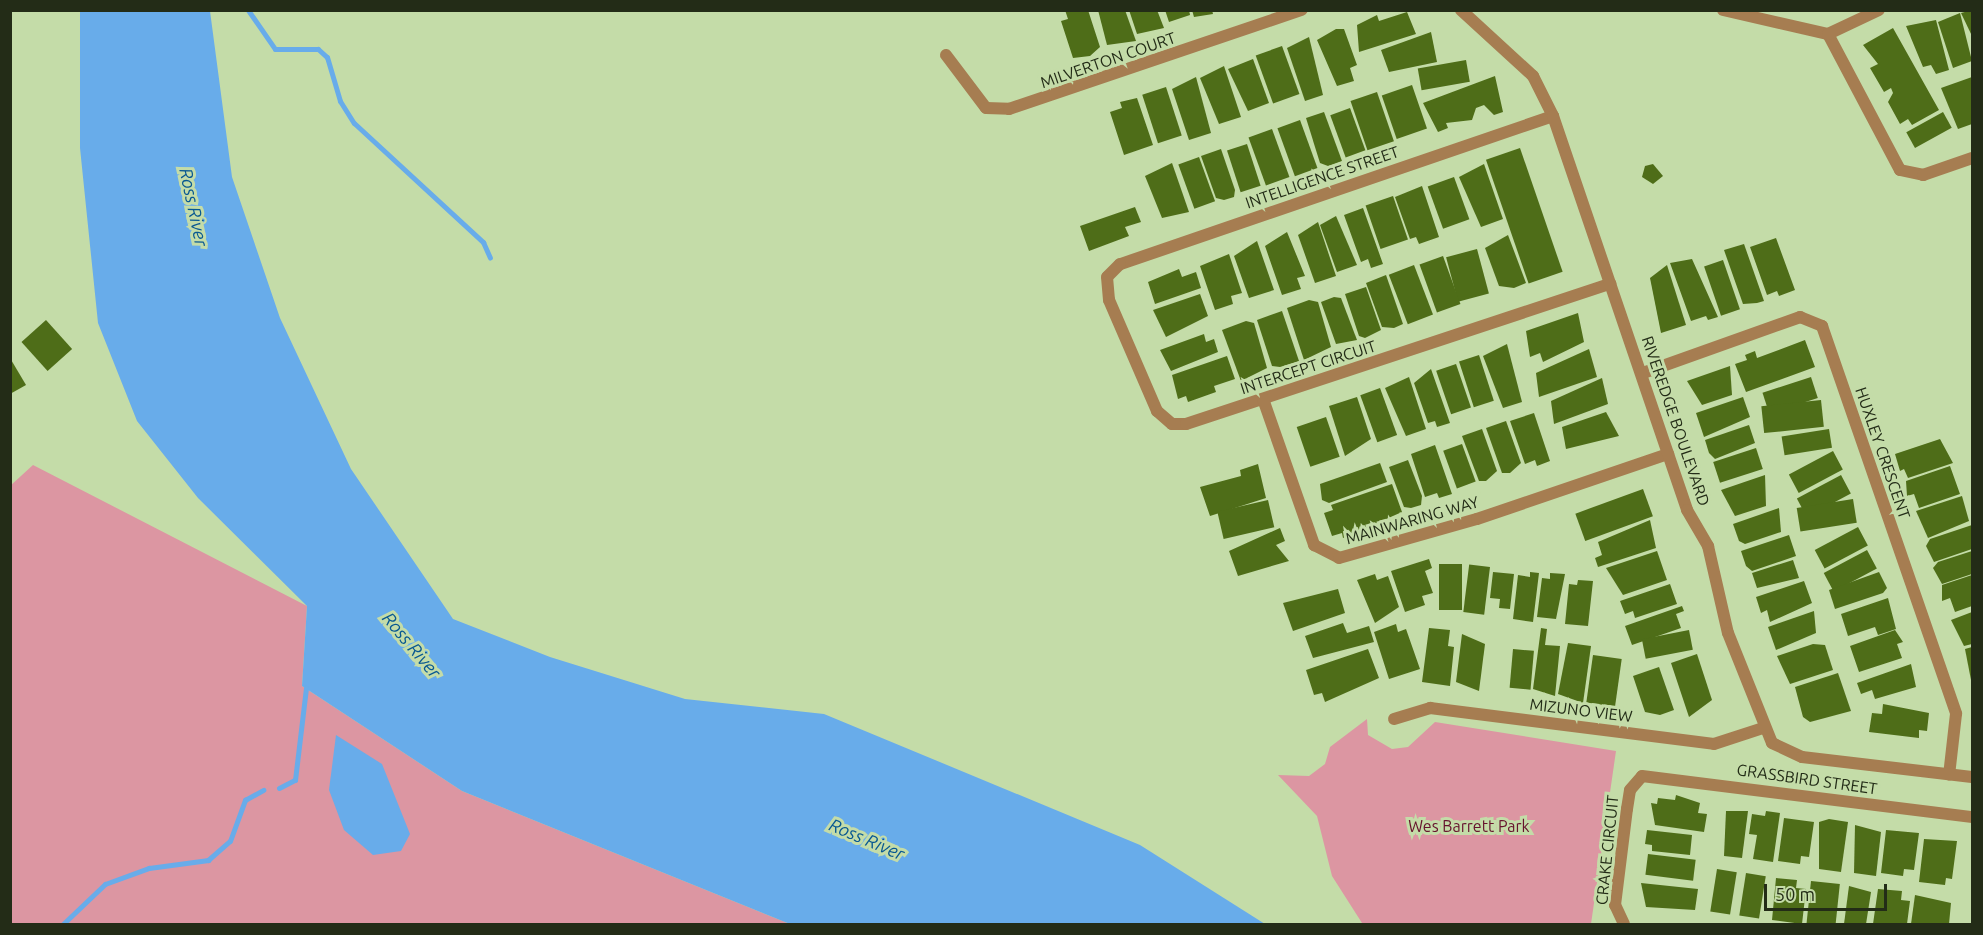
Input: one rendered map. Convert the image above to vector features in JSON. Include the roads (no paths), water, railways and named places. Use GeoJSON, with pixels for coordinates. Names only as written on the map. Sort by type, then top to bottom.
{"type":"FeatureCollection","features":[{"type":"Feature","properties":{"kind":"street","name":"RIVEREDGE BOULEVARD"},"geometry":{"type":"LineString","coordinates":[[1461,10],[1533,76],[1553,116],[1643,373],[1687,510],[1708,546],[1728,633],[1763,728],[1772,743],[1802,757],[1972,777]]}},
{"type":"Feature","properties":{"kind":"street"},"geometry":{"type":"LineString","coordinates":[[1723,10],[1828,34],[1879,10]]}},
{"type":"Feature","properties":{"kind":"street","name":"MILVERTON COURT"},"geometry":{"type":"LineString","coordinates":[[946,54],[986,108],[1009,110],[1299,11]]}},
{"type":"Feature","properties":{"kind":"street"},"geometry":{"type":"LineString","coordinates":[[1828,34],[1889,156],[1908,174],[1934,173],[1972,158]]}},
{"type":"Feature","properties":{"kind":"street","name":"INTELLIGENCE STREET"},"geometry":{"type":"LineString","coordinates":[[1107,277],[1120,264],[1553,116]]}},
{"type":"Feature","properties":{"kind":"street","name":"INTERCEPT CIRCUIT"},"geometry":{"type":"LineString","coordinates":[[1107,277],[1109,300],[1163,419],[1186,424],[1610,284]]}},
{"type":"Feature","properties":{"kind":"street","name":"HUXLEY CRESCENT"},"geometry":{"type":"LineString","coordinates":[[1643,373],[1800,317],[1822,326],[1956,714],[1949,774]]}},
{"type":"Feature","properties":{"kind":"street","name":"MAINWARING WAY"},"geometry":{"type":"LineString","coordinates":[[1263,399],[1314,545],[1339,558],[1477,519],[1668,454]]}},
{"type":"Feature","properties":{"kind":"street","name":"MIZUNO VIEW"},"geometry":{"type":"LineString","coordinates":[[1394,719],[1430,708],[1714,744],[1763,728]]}},
{"type":"Feature","properties":{"kind":"street","name":"GRASSBIRD STREET"},"geometry":{"type":"LineString","coordinates":[[1637,779],[1656,776],[1972,817]]}},
{"type":"Feature","properties":{"kind":"street","name":"CRAKE CIRCUIT"},"geometry":{"type":"LineString","coordinates":[[1624,924],[1615,905],[1628,799],[1637,779]]}},
{"type":"Feature","properties":{"kind":"water","name":"Ross River"},"geometry":{"type":"Polygon","coordinates":[[[80,11],[210,11],[232,177],[280,318],[351,469],[453,619],[550,657],[685,699],[824,714],[1140,845],[1265,924],[790,924],[462,791],[302,686],[307,606],[198,498],[137,421],[98,323],[80,148],[80,11]]]}},
{"type":"Feature","properties":{"kind":"water"},"geometry":{"type":"Polygon","coordinates":[[[336,735],[382,764],[410,834],[401,851],[373,855],[344,830],[329,790],[336,735]]]}},
{"type":"Feature","properties":{"kind":"waterway"},"geometry":{"type":"LineString","coordinates":[[248,10],[275,49],[318,49],[327,57],[340,101],[354,123],[483,242],[490,258]]}},
{"type":"Feature","properties":{"kind":"waterway"},"geometry":{"type":"LineString","coordinates":[[279,788],[295,780],[306,688]]}},
{"type":"Feature","properties":{"kind":"waterway"},"geometry":{"type":"LineString","coordinates":[[63,924],[105,884],[149,868],[208,860],[230,841],[245,800],[263,790]]}},
{"type":"Feature","properties":{"kind":"park label","name":"Wes Barrett Park"},"geometry":{"type":"Point","coordinates":[1469,826]}}]}
